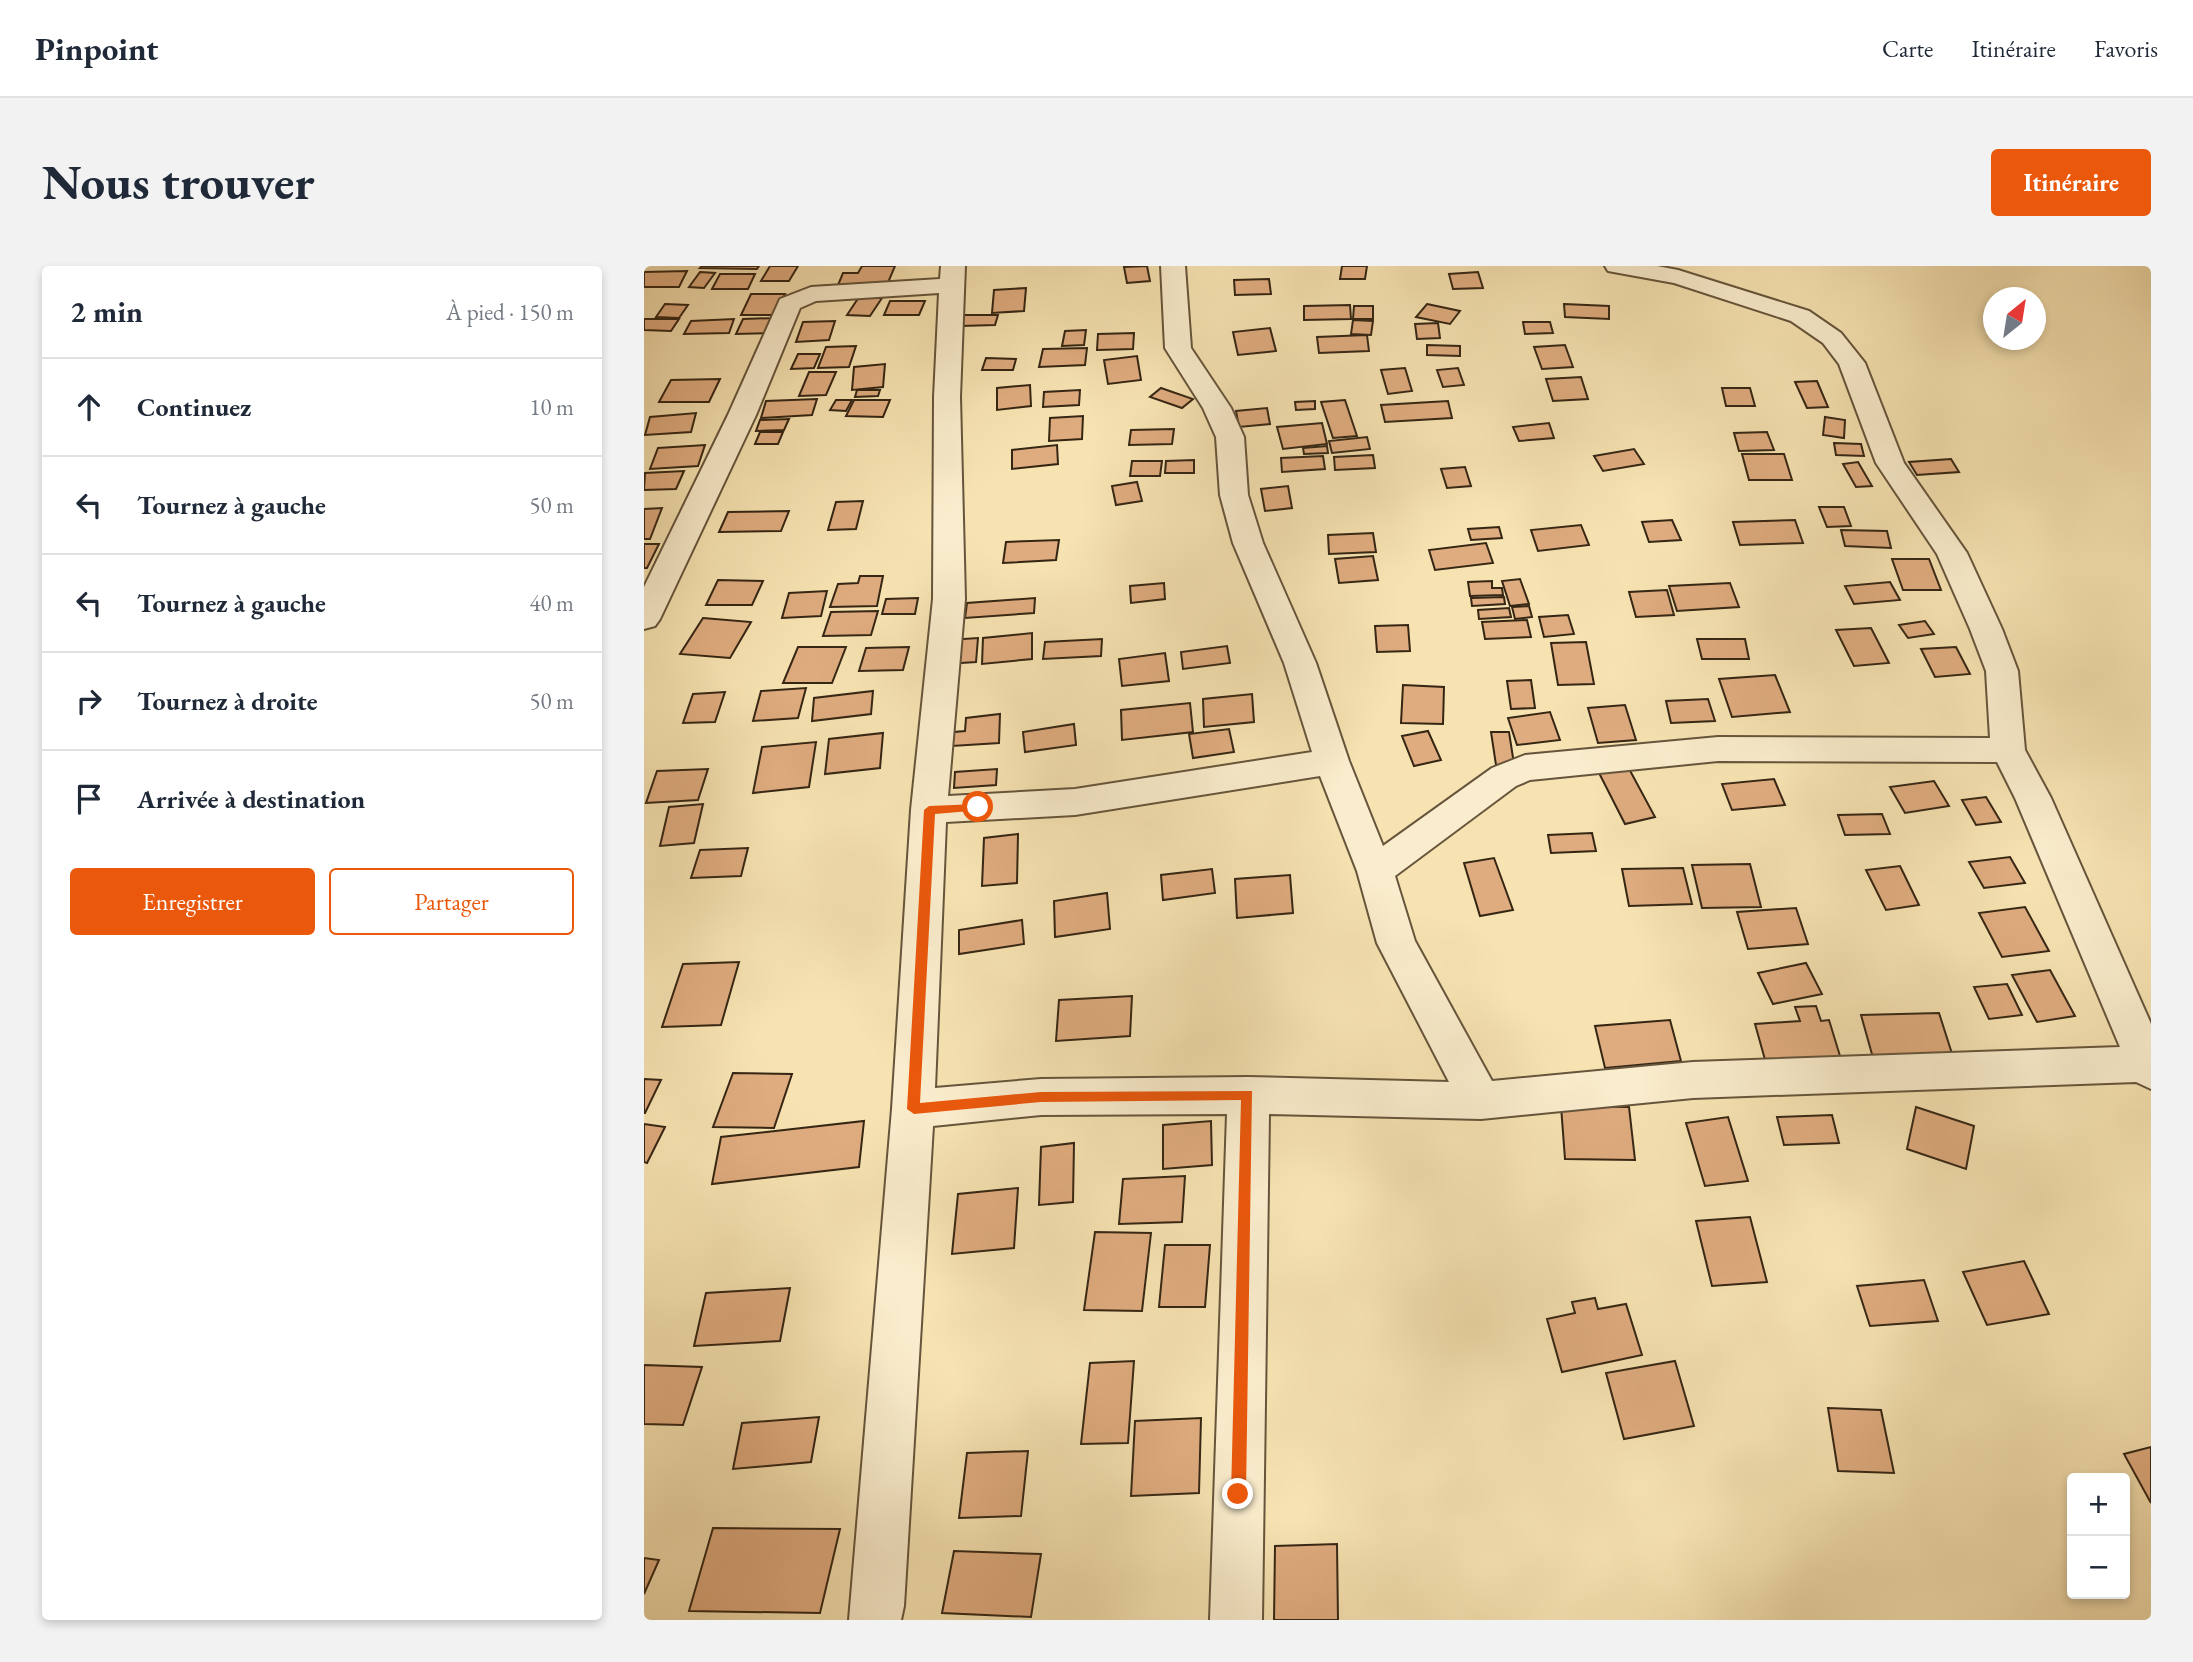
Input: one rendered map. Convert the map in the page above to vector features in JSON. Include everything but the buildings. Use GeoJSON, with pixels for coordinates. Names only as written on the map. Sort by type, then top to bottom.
{"type":"FeatureCollection","features":[{"type":"Feature","properties":{"kind":"street"},"geometry":{"type":"LineString","coordinates":[[914,1109],[1041,1097],[1248,1095],[1481,1101],[1693,1080],[2149,1067],[2033,798],[2008,750],[2002,671],[1986,629],[1952,553],[1890,463],[1852,363],[1832,338],[1800,316],[1678,277],[1617,266]]}},
{"type":"Feature","properties":{"kind":"street"},"geometry":{"type":"LineString","coordinates":[[1178,267],[1178,348],[1217,408],[1230,437],[1234,495],[1248,544],[1300,663],[1332,761],[1375,871],[1396,943],[1481,1101]]}},
{"type":"Feature","properties":{"kind":"street"},"geometry":{"type":"LineString","coordinates":[[644,619],[742,415],[789,304],[811,294],[954,275],[947,397],[949,599],[929,810],[914,1109],[875,1620]]}},
{"type":"Feature","properties":{"kind":"street"},"geometry":{"type":"LineString","coordinates":[[1375,871],[1504,777],[1525,768],[1718,748],[2008,750]]}},
{"type":"Feature","properties":{"kind":"street"},"geometry":{"type":"LineString","coordinates":[[929,810],[1075,802],[1332,761]]}},
{"type":"Feature","properties":{"kind":"street"},"geometry":{"type":"LineString","coordinates":[[1236,1620],[1248,1095]]}},
{"type":"Feature","properties":{"kind":"route"},"geometry":{"type":"LineString","coordinates":[[978,807],[929,810],[914,1109],[1041,1097],[1248,1095],[1238,1494]]}}]}
